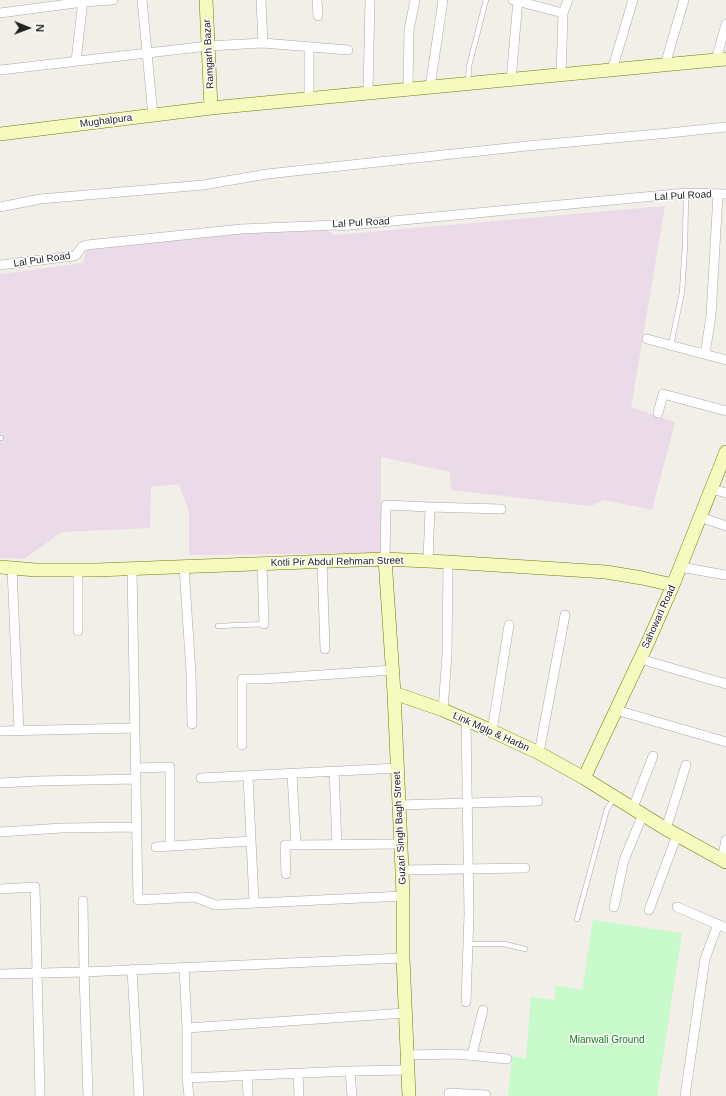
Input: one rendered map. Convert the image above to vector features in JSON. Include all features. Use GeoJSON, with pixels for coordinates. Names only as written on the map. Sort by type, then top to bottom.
{"type":"FeatureCollection","features":[{"type":"Feature","properties":{"kind":"street"},"geometry":{"type":"LineString","coordinates":[[0,13],[83,1],[113,0]]}},
{"type":"Feature","properties":{"kind":"street"},"geometry":{"type":"LineString","coordinates":[[142,0],[153,116]]}},
{"type":"Feature","properties":{"kind":"street","name":"Ramgarh Bazar"},"geometry":{"type":"LineString","coordinates":[[206,0],[212,108]]}},
{"type":"Feature","properties":{"kind":"street"},"geometry":{"type":"LineString","coordinates":[[261,0],[263,42]]}},
{"type":"Feature","properties":{"kind":"street"},"geometry":{"type":"LineString","coordinates":[[317,0],[318,16]]}},
{"type":"Feature","properties":{"kind":"street"},"geometry":{"type":"LineString","coordinates":[[368,93],[370,0]]}},
{"type":"Feature","properties":{"kind":"street"},"geometry":{"type":"LineString","coordinates":[[408,90],[409,30],[415,0]]}},
{"type":"Feature","properties":{"kind":"street"},"geometry":{"type":"LineString","coordinates":[[430,88],[443,0]]}},
{"type":"Feature","properties":{"kind":"street"},"geometry":{"type":"LineString","coordinates":[[511,80],[517,0],[562,13]]}},
{"type":"Feature","properties":{"kind":"street"},"geometry":{"type":"LineString","coordinates":[[561,75],[562,13],[568,0]]}},
{"type":"Feature","properties":{"kind":"street"},"geometry":{"type":"LineString","coordinates":[[612,70],[633,0]]}},
{"type":"Feature","properties":{"kind":"street"},"geometry":{"type":"LineString","coordinates":[[665,65],[684,0]]}},
{"type":"Feature","properties":{"kind":"street"},"geometry":{"type":"LineString","coordinates":[[76,61],[83,1]]}},
{"type":"Feature","properties":{"kind":"street"},"geometry":{"type":"LineString","coordinates":[[721,60],[726,24]]}},
{"type":"Feature","properties":{"kind":"street"},"geometry":{"type":"LineString","coordinates":[[0,70],[208,46],[263,42],[348,50]]}},
{"type":"Feature","properties":{"kind":"street"},"geometry":{"type":"LineString","coordinates":[[309,47],[309,99]]}},
{"type":"Feature","properties":{"kind":"street","name":"Mughalpura"},"geometry":{"type":"LineString","coordinates":[[0,134],[212,108],[721,60]]}},
{"type":"Feature","properties":{"kind":"street"},"geometry":{"type":"LineString","coordinates":[[0,207],[40,199],[203,185],[267,174],[726,127]]}},
{"type":"Feature","properties":{"kind":"street","name":"Lal Pul Road"},"geometry":{"type":"LineString","coordinates":[[0,266],[74,256],[82,247],[87,245],[226,230],[340,226],[686,193],[722,194]]}},
{"type":"Feature","properties":{"kind":"street"},"geometry":{"type":"LineString","coordinates":[[705,354],[712,316],[722,194]]}},
{"type":"Feature","properties":{"kind":"street"},"geometry":{"type":"LineString","coordinates":[[647,338],[726,360]]}},
{"type":"Feature","properties":{"kind":"street"},"geometry":{"type":"LineString","coordinates":[[658,413],[663,394],[726,411]]}},
{"type":"Feature","properties":{"kind":"street","name":"Sahowari Road"},"geometry":{"type":"LineString","coordinates":[[584,778],[673,585],[726,452]]}},
{"type":"Feature","properties":{"kind":"street"},"geometry":{"type":"LineString","coordinates":[[711,490],[726,493]]}},
{"type":"Feature","properties":{"kind":"street"},"geometry":{"type":"LineString","coordinates":[[386,560],[386,505],[501,509]]}},
{"type":"Feature","properties":{"kind":"street"},"geometry":{"type":"LineString","coordinates":[[428,561],[430,507]]}},
{"type":"Feature","properties":{"kind":"street"},"geometry":{"type":"LineString","coordinates":[[700,518],[726,526]]}},
{"type":"Feature","properties":{"kind":"street","name":"Guzari Singh Bagh Street"},"geometry":{"type":"LineString","coordinates":[[386,560],[404,896],[403,958],[409,1096]]}},
{"type":"Feature","properties":{"kind":"street"},"geometry":{"type":"LineString","coordinates":[[322,561],[325,649]]}},
{"type":"Feature","properties":{"kind":"street","name":"Kotli Pir Abdul Rehman Street"},"geometry":{"type":"LineString","coordinates":[[6,567],[36,570],[78,570],[322,561],[428,561],[606,572],[673,585]]}},
{"type":"Feature","properties":{"kind":"street"},"geometry":{"type":"LineString","coordinates":[[443,710],[447,654],[448,562]]}},
{"type":"Feature","properties":{"kind":"street"},"geometry":{"type":"LineString","coordinates":[[262,564],[264,624]]}},
{"type":"Feature","properties":{"kind":"street"},"geometry":{"type":"LineString","coordinates":[[184,566],[191,673],[192,724]]}},
{"type":"Feature","properties":{"kind":"street"},"geometry":{"type":"LineString","coordinates":[[6,567],[18,731]]}},
{"type":"Feature","properties":{"kind":"street"},"geometry":{"type":"LineString","coordinates":[[680,567],[726,575]]}},
{"type":"Feature","properties":{"kind":"street"},"geometry":{"type":"LineString","coordinates":[[132,569],[138,900],[196,897],[215,905],[404,896]]}},
{"type":"Feature","properties":{"kind":"street"},"geometry":{"type":"LineString","coordinates":[[78,570],[78,631]]}},
{"type":"Feature","properties":{"kind":"street"},"geometry":{"type":"LineString","coordinates":[[539,753],[565,616]]}},
{"type":"Feature","properties":{"kind":"street"},"geometry":{"type":"LineString","coordinates":[[492,731],[509,625]]}},
{"type":"Feature","properties":{"kind":"street"},"geometry":{"type":"LineString","coordinates":[[640,659],[726,684]]}},
{"type":"Feature","properties":{"kind":"street"},"geometry":{"type":"LineString","coordinates":[[242,745],[242,679],[263,679],[393,670]]}},
{"type":"Feature","properties":{"kind":"street","name":"Link Mglp & Harbn"},"geometry":{"type":"LineString","coordinates":[[394,693],[443,710],[539,753],[724,861]]}},
{"type":"Feature","properties":{"kind":"street"},"geometry":{"type":"LineString","coordinates":[[616,710],[726,742]]}},
{"type":"Feature","properties":{"kind":"street"},"geometry":{"type":"LineString","coordinates":[[466,720],[469,914],[466,1002]]}},
{"type":"Feature","properties":{"kind":"street"},"geometry":{"type":"LineString","coordinates":[[0,731],[135,728]]}},
{"type":"Feature","properties":{"kind":"street"},"geometry":{"type":"LineString","coordinates":[[614,907],[624,860],[653,756]]}},
{"type":"Feature","properties":{"kind":"street"},"geometry":{"type":"LineString","coordinates":[[649,910],[672,832],[686,764]]}},
{"type":"Feature","properties":{"kind":"street"},"geometry":{"type":"LineString","coordinates":[[136,768],[170,767],[170,846]]}},
{"type":"Feature","properties":{"kind":"street"},"geometry":{"type":"LineString","coordinates":[[201,778],[398,768]]}},
{"type":"Feature","properties":{"kind":"street"},"geometry":{"type":"LineString","coordinates":[[334,772],[337,845]]}},
{"type":"Feature","properties":{"kind":"street"},"geometry":{"type":"LineString","coordinates":[[292,774],[296,845]]}},
{"type":"Feature","properties":{"kind":"street"},"geometry":{"type":"LineString","coordinates":[[248,776],[254,903]]}},
{"type":"Feature","properties":{"kind":"street"},"geometry":{"type":"LineString","coordinates":[[0,783],[136,779]]}},
{"type":"Feature","properties":{"kind":"street"},"geometry":{"type":"LineString","coordinates":[[399,805],[538,802]]}},
{"type":"Feature","properties":{"kind":"street"},"geometry":{"type":"LineString","coordinates":[[0,832],[62,828],[136,827]]}},
{"type":"Feature","properties":{"kind":"street"},"geometry":{"type":"LineString","coordinates":[[724,861],[726,840]]}},
{"type":"Feature","properties":{"kind":"street"},"geometry":{"type":"LineString","coordinates":[[156,847],[251,841]]}},
{"type":"Feature","properties":{"kind":"street"},"geometry":{"type":"LineString","coordinates":[[286,874],[285,845],[401,844]]}},
{"type":"Feature","properties":{"kind":"street"},"geometry":{"type":"LineString","coordinates":[[402,870],[525,868]]}},
{"type":"Feature","properties":{"kind":"street"},"geometry":{"type":"LineString","coordinates":[[0,889],[35,887],[40,1096]]}},
{"type":"Feature","properties":{"kind":"street"},"geometry":{"type":"LineString","coordinates":[[84,901],[84,972],[88,1096]]}},
{"type":"Feature","properties":{"kind":"street"},"geometry":{"type":"LineString","coordinates":[[677,907],[722,926],[705,959],[685,1096]]}},
{"type":"Feature","properties":{"kind":"street"},"geometry":{"type":"LineString","coordinates":[[0,974],[84,972],[403,958]]}},
{"type":"Feature","properties":{"kind":"street"},"geometry":{"type":"LineString","coordinates":[[184,968],[187,1028],[187,1078],[189,1096]]}},
{"type":"Feature","properties":{"kind":"street"},"geometry":{"type":"LineString","coordinates":[[132,969],[139,1096]]}},
{"type":"Feature","properties":{"kind":"street"},"geometry":{"type":"LineString","coordinates":[[472,1055],[484,1010]]}},
{"type":"Feature","properties":{"kind":"street"},"geometry":{"type":"LineString","coordinates":[[187,1028],[405,1013]]}},
{"type":"Feature","properties":{"kind":"street"},"geometry":{"type":"LineString","coordinates":[[407,1055],[457,1054],[507,1059]]}},
{"type":"Feature","properties":{"kind":"street"},"geometry":{"type":"LineString","coordinates":[[187,1078],[407,1070]]}},
{"type":"Feature","properties":{"kind":"street"},"geometry":{"type":"LineString","coordinates":[[350,1071],[352,1096]]}},
{"type":"Feature","properties":{"kind":"street"},"geometry":{"type":"LineString","coordinates":[[298,1074],[299,1096]]}},
{"type":"Feature","properties":{"kind":"street"},"geometry":{"type":"LineString","coordinates":[[247,1076],[248,1096]]}},
{"type":"Feature","properties":{"kind":"street"},"geometry":{"type":"LineString","coordinates":[[449,1096],[449,1093],[486,1095]]}},
{"type":"Feature","properties":{"kind":"lane"},"geometry":{"type":"LineString","coordinates":[[468,84],[469,66],[486,0]]}},
{"type":"Feature","properties":{"kind":"lane"},"geometry":{"type":"LineString","coordinates":[[671,345],[682,292],[686,193]]}},
{"type":"Feature","properties":{"kind":"lane"},"geometry":{"type":"LineString","coordinates":[[218,626],[264,624]]}},
{"type":"Feature","properties":{"kind":"lane"},"geometry":{"type":"LineString","coordinates":[[576,919],[607,809],[614,797]]}},
{"type":"Feature","properties":{"kind":"lane"},"geometry":{"type":"LineString","coordinates":[[468,944],[504,944],[525,949]]}},
{"type":"Feature","properties":{"kind":"shaded area"},"geometry":{"type":"Polygon","coordinates":[[[665,206],[631,407],[675,422],[652,510],[604,500],[591,506],[451,490],[450,472],[381,457],[381,553],[189,555],[189,512],[179,484],[151,487],[150,528],[62,532],[24,559],[0,558],[0,274],[83,263],[86,250],[204,236],[322,228],[335,235],[665,206]]]}},
{"type":"Feature","properties":{"kind":"green space","name":"Mianwali Ground"},"geometry":{"type":"Polygon","coordinates":[[[593,920],[682,933],[657,1096],[508,1096],[512,1056],[526,1059],[531,997],[555,1000],[555,985],[582,990],[593,920]]]}}]}
